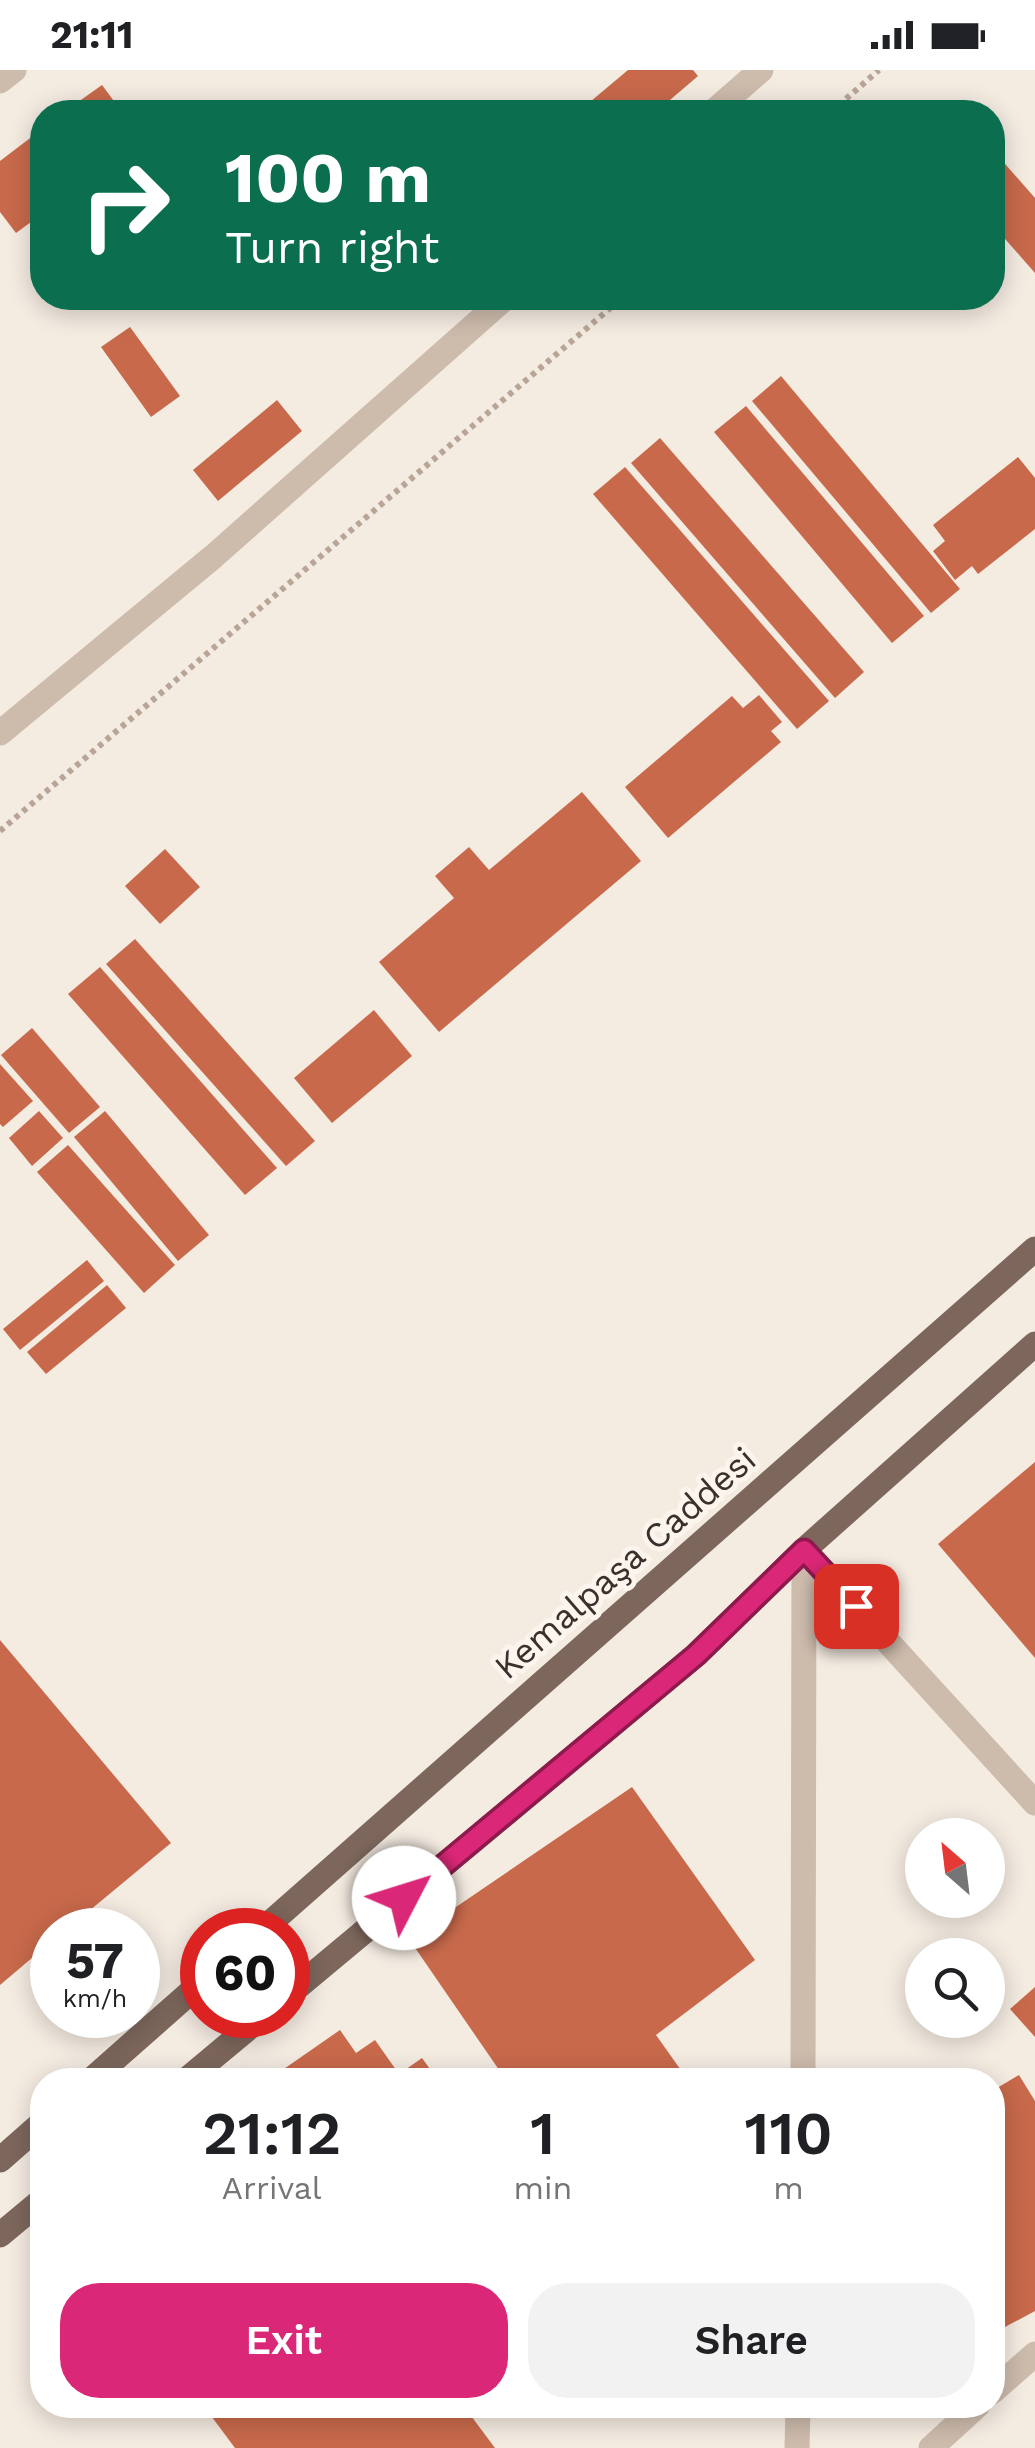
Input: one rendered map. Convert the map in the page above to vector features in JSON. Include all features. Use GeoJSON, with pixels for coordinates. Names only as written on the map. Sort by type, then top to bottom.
{"type":"FeatureCollection","features":[{"type":"Feature","properties":{"kind":"main road","name":"Kemalpaşa Caddesi"},"geometry":{"type":"LineString","coordinates":[[287,1908],[1035,1249]]}},
{"type":"Feature","properties":{"kind":"main road"},"geometry":{"type":"LineString","coordinates":[[310,1977],[696,1655],[804,1550],[1035,1344]]}},
{"type":"Feature","properties":{"kind":"main road"},"geometry":{"type":"LineString","coordinates":[[105,2068],[180,2001]]}},
{"type":"Feature","properties":{"kind":"main road"},"geometry":{"type":"LineString","coordinates":[[200,2068],[236,2038]]}},
{"type":"Feature","properties":{"kind":"main road"},"geometry":{"type":"LineString","coordinates":[[0,2160],[30,2134]]}},
{"type":"Feature","properties":{"kind":"main road"},"geometry":{"type":"LineString","coordinates":[[0,2235],[30,2210]]}},
{"type":"Feature","properties":{"kind":"street"},"geometry":{"type":"LineString","coordinates":[[0,81],[14,70]]}},
{"type":"Feature","properties":{"kind":"street"},"geometry":{"type":"LineString","coordinates":[[727,100],[761,70]]}},
{"type":"Feature","properties":{"kind":"street"},"geometry":{"type":"LineString","coordinates":[[0,733],[214,556],[491,310]]}},
{"type":"Feature","properties":{"kind":"street"},"geometry":{"type":"LineString","coordinates":[[804,1550],[1035,1803]]}},
{"type":"Feature","properties":{"kind":"street"},"geometry":{"type":"LineString","coordinates":[[803,2068],[804,1550]]}},
{"type":"Feature","properties":{"kind":"street"},"geometry":{"type":"LineString","coordinates":[[1005,2381],[1035,2354]]}},
{"type":"Feature","properties":{"kind":"street"},"geometry":{"type":"LineString","coordinates":[[798,2418],[798,2448]]}},
{"type":"Feature","properties":{"kind":"street"},"geometry":{"type":"LineString","coordinates":[[931,2448],[964,2418]]}},
{"type":"Feature","properties":{"kind":"path"},"geometry":{"type":"LineString","coordinates":[[845,100],[879,70]]}},
{"type":"Feature","properties":{"kind":"path"},"geometry":{"type":"LineString","coordinates":[[0,831],[608,310]]}},
{"type":"Feature","properties":{"kind":"building"},"geometry":{"type":"Polygon","coordinates":[[[628,70],[693,70],[698,76],[670,100],[592,100],[628,70]]]}},
{"type":"Feature","properties":{"kind":"building"},"geometry":{"type":"Polygon","coordinates":[[[102,85],[113,100],[81,100],[102,85]]]}},
{"type":"Feature","properties":{"kind":"building"},"geometry":{"type":"Polygon","coordinates":[[[30,138],[30,223],[16,233],[0,212],[0,161],[30,138]]]}},
{"type":"Feature","properties":{"kind":"building"},"geometry":{"type":"Polygon","coordinates":[[[1005,164],[1035,198],[1035,273],[1005,239],[1005,164]]]}},
{"type":"Feature","properties":{"kind":"building"},"geometry":{"type":"Polygon","coordinates":[[[130,327],[180,396],[151,417],[101,347],[130,327]]]}},
{"type":"Feature","properties":{"kind":"building"},"geometry":{"type":"Polygon","coordinates":[[[781,376],[960,589],[931,613],[752,401],[781,376]]]}},
{"type":"Feature","properties":{"kind":"building"},"geometry":{"type":"Polygon","coordinates":[[[277,400],[302,431],[218,501],[193,470],[277,400]]]}},
{"type":"Feature","properties":{"kind":"building"},"geometry":{"type":"Polygon","coordinates":[[[746,406],[924,616],[892,643],[714,432],[746,406]]]}},
{"type":"Feature","properties":{"kind":"building"},"geometry":{"type":"Polygon","coordinates":[[[660,438],[864,672],[835,698],[631,463],[660,438]]]}},
{"type":"Feature","properties":{"kind":"building"},"geometry":{"type":"Polygon","coordinates":[[[1018,457],[1035,478],[1035,529],[978,574],[972,566],[955,580],[933,551],[945,541],[933,525],[1018,457]]]}},
{"type":"Feature","properties":{"kind":"building"},"geometry":{"type":"Polygon","coordinates":[[[625,467],[829,701],[797,729],[593,494],[625,467]]]}},
{"type":"Feature","properties":{"kind":"building"},"geometry":{"type":"Polygon","coordinates":[[[759,695],[782,722],[771,731],[781,742],[668,838],[625,787],[732,696],[743,708],[759,695]]]}},
{"type":"Feature","properties":{"kind":"building"},"geometry":{"type":"Polygon","coordinates":[[[582,792],[641,861],[439,1032],[379,962],[454,898],[435,876],[469,847],[489,870],[582,792]]]}},
{"type":"Feature","properties":{"kind":"building"},"geometry":{"type":"Polygon","coordinates":[[[165,849],[200,887],[160,924],[125,886],[165,849]]]}},
{"type":"Feature","properties":{"kind":"building"},"geometry":{"type":"Polygon","coordinates":[[[135,939],[315,1141],[286,1166],[106,964],[135,939]]]}},
{"type":"Feature","properties":{"kind":"building"},"geometry":{"type":"Polygon","coordinates":[[[100,967],[277,1168],[245,1195],[68,994],[100,967]]]}},
{"type":"Feature","properties":{"kind":"building"},"geometry":{"type":"Polygon","coordinates":[[[374,1010],[412,1056],[332,1123],[294,1078],[374,1010]]]}},
{"type":"Feature","properties":{"kind":"building"},"geometry":{"type":"Polygon","coordinates":[[[32,1028],[100,1107],[69,1133],[1,1055],[32,1028]]]}},
{"type":"Feature","properties":{"kind":"building"},"geometry":{"type":"Polygon","coordinates":[[[0,1064],[33,1101],[3,1127],[0,1124],[0,1064]]]}},
{"type":"Feature","properties":{"kind":"building"},"geometry":{"type":"Polygon","coordinates":[[[39,1111],[63,1138],[32,1166],[9,1138],[39,1111]]]}},
{"type":"Feature","properties":{"kind":"building"},"geometry":{"type":"Polygon","coordinates":[[[105,1111],[209,1235],[178,1261],[74,1137],[105,1111]]]}},
{"type":"Feature","properties":{"kind":"building"},"geometry":{"type":"Polygon","coordinates":[[[68,1145],[175,1265],[144,1293],[37,1172],[68,1145]]]}},
{"type":"Feature","properties":{"kind":"building"},"geometry":{"type":"Polygon","coordinates":[[[87,1260],[104,1281],[20,1350],[3,1329],[87,1260]]]}},
{"type":"Feature","properties":{"kind":"building"},"geometry":{"type":"Polygon","coordinates":[[[107,1285],[126,1308],[46,1374],[27,1352],[107,1285]]]}},
{"type":"Feature","properties":{"kind":"building"},"geometry":{"type":"Polygon","coordinates":[[[1035,1462],[1035,1658],[938,1544],[1035,1462]]]}},
{"type":"Feature","properties":{"kind":"building"},"geometry":{"type":"Polygon","coordinates":[[[0,1640],[171,1843],[93,1908],[30,1908],[30,1960],[0,1985],[0,1640]]]}},
{"type":"Feature","properties":{"kind":"building"},"geometry":{"type":"Polygon","coordinates":[[[632,1787],[755,1960],[656,2035],[679,2068],[498,2068],[409,1939],[632,1787]]]}},
{"type":"Feature","properties":{"kind":"building"},"geometry":{"type":"Polygon","coordinates":[[[1035,1987],[1035,2037],[1010,2009],[1035,1987]]]}},
{"type":"Feature","properties":{"kind":"building"},"geometry":{"type":"Polygon","coordinates":[[[340,2030],[356,2053],[375,2040],[395,2068],[285,2068],[340,2030]]]}},
{"type":"Feature","properties":{"kind":"building"},"geometry":{"type":"Polygon","coordinates":[[[422,2058],[429,2068],[408,2068],[422,2058]]]}},
{"type":"Feature","properties":{"kind":"building"},"geometry":{"type":"Polygon","coordinates":[[[1019,2075],[1035,2101],[1035,2311],[1005,2327],[1005,2083],[1019,2075]]]}},
{"type":"Feature","properties":{"kind":"building"},"geometry":{"type":"Polygon","coordinates":[[[213,2418],[473,2418],[495,2448],[235,2448],[213,2418]]]}},
{"type":"Feature","properties":{"kind":"route"},"geometry":{"type":"LineString","coordinates":[[404,1898],[696,1655],[804,1550],[856,1606]]}}]}
